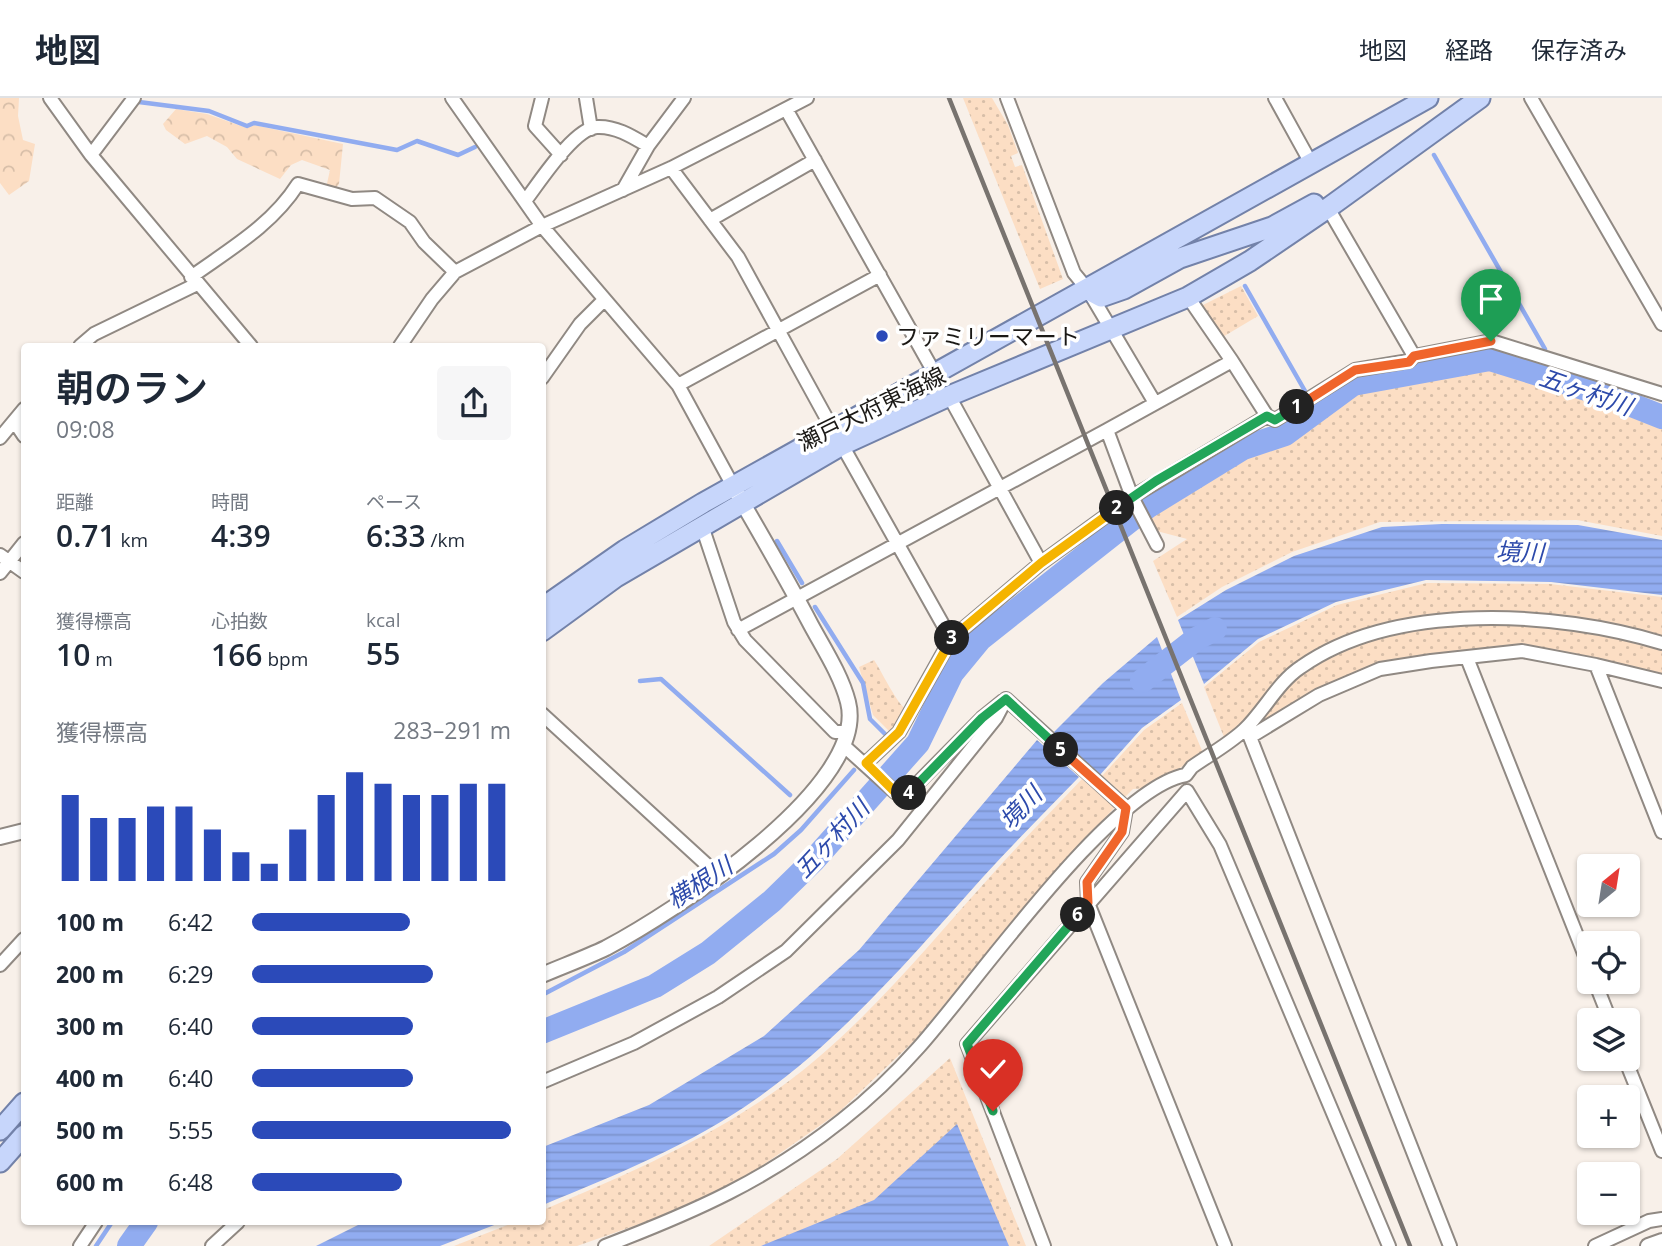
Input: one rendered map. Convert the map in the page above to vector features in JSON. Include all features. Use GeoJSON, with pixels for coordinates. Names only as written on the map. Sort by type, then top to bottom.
{"type":"FeatureCollection","features":[{"type":"Feature","properties":{"kind":"main road","name":"瀬戸大府東海線"},"geometry":{"type":"LineString","coordinates":[[546,628],[616,577],[744,504],[935,373],[1428,98]]}},
{"type":"Feature","properties":{"kind":"main road","name":"瀬戸大府東海線"},"geometry":{"type":"LineString","coordinates":[[546,605],[625,550],[733,486],[838,437],[949,396],[1188,296],[1250,261],[1480,98]]}},
{"type":"Feature","properties":{"kind":"main road"},"geometry":{"type":"LineString","coordinates":[[1088,289],[1101,297],[1124,289],[1180,258],[1272,227],[1349,180],[1382,167]]}},
{"type":"Feature","properties":{"kind":"main road"},"geometry":{"type":"LineString","coordinates":[[0,1130],[21,1107]]}},
{"type":"Feature","properties":{"kind":"main road"},"geometry":{"type":"LineString","coordinates":[[0,1162],[21,1138]]}},
{"type":"Feature","properties":{"kind":"street"},"geometry":{"type":"LineString","coordinates":[[50,98],[91,155],[248,343]]}},
{"type":"Feature","properties":{"kind":"street"},"geometry":{"type":"LineString","coordinates":[[91,155],[134,98]]}},
{"type":"Feature","properties":{"kind":"street"},"geometry":{"type":"LineString","coordinates":[[452,98],[542,226],[678,385],[797,598],[848,702],[845,738],[830,771],[802,807],[718,875],[606,947],[546,973]]}},
{"type":"Feature","properties":{"kind":"street"},"geometry":{"type":"LineString","coordinates":[[542,98],[535,126],[561,155]]}},
{"type":"Feature","properties":{"kind":"street"},"geometry":{"type":"LineString","coordinates":[[586,98],[591,129]]}},
{"type":"Feature","properties":{"kind":"street"},"geometry":{"type":"LineString","coordinates":[[622,190],[648,146],[684,98]]}},
{"type":"Feature","properties":{"kind":"street"},"geometry":{"type":"LineString","coordinates":[[402,343],[432,299],[456,272],[542,226],[671,168],[790,104],[807,98]]}},
{"type":"Feature","properties":{"kind":"street"},"geometry":{"type":"LineString","coordinates":[[1007,98],[1074,273],[1088,289],[1154,403]]}},
{"type":"Feature","properties":{"kind":"street"},"geometry":{"type":"LineString","coordinates":[[1275,98],[1312,164]]}},
{"type":"Feature","properties":{"kind":"street"},"geometry":{"type":"LineString","coordinates":[[1531,98],[1662,324]]}},
{"type":"Feature","properties":{"kind":"street"},"geometry":{"type":"LineString","coordinates":[[790,104],[815,160],[935,373]]}},
{"type":"Feature","properties":{"kind":"street"},"geometry":{"type":"LineString","coordinates":[[525,201],[561,155],[580,135],[591,129],[596,127],[625,132],[648,146]]}},
{"type":"Feature","properties":{"kind":"street"},"geometry":{"type":"LineString","coordinates":[[710,220],[815,160]]}},
{"type":"Feature","properties":{"kind":"street"},"geometry":{"type":"LineString","coordinates":[[671,168],[738,257],[951,639]]}},
{"type":"Feature","properties":{"kind":"street"},"geometry":{"type":"LineString","coordinates":[[84,343],[94,334],[194,281],[259,229],[287,202],[298,184],[352,199],[375,198],[410,222],[424,242],[456,272]]}},
{"type":"Feature","properties":{"kind":"street"},"geometry":{"type":"LineString","coordinates":[[1328,208],[1414,356]]}},
{"type":"Feature","properties":{"kind":"street"},"geometry":{"type":"LineString","coordinates":[[678,385],[880,275]]}},
{"type":"Feature","properties":{"kind":"street"},"geometry":{"type":"LineString","coordinates":[[1188,296],[1267,416],[1275,420],[1355,370],[1409,362],[1414,356],[1491,341],[1662,394]]}},
{"type":"Feature","properties":{"kind":"street"},"geometry":{"type":"LineString","coordinates":[[546,372],[580,324],[604,300]]}},
{"type":"Feature","properties":{"kind":"street"},"geometry":{"type":"LineString","coordinates":[[738,629],[1232,361]]}},
{"type":"Feature","properties":{"kind":"street"},"geometry":{"type":"LineString","coordinates":[[949,396],[1041,563]]}},
{"type":"Feature","properties":{"kind":"street"},"geometry":{"type":"LineString","coordinates":[[0,438],[21,413]]}},
{"type":"Feature","properties":{"kind":"street"},"geometry":{"type":"LineString","coordinates":[[868,765],[899,732],[951,639],[1041,563],[1133,498],[1267,416]]}},
{"type":"Feature","properties":{"kind":"street"},"geometry":{"type":"LineString","coordinates":[[14,421],[21,432]]}},
{"type":"Feature","properties":{"kind":"street"},"geometry":{"type":"LineString","coordinates":[[1107,430],[1133,498],[1157,545]]}},
{"type":"Feature","properties":{"kind":"street"},"geometry":{"type":"LineString","coordinates":[[703,529],[738,629],[745,640],[835,732],[845,738],[895,792],[908,793],[915,788],[982,718],[1006,699]]}},
{"type":"Feature","properties":{"kind":"street"},"geometry":{"type":"LineString","coordinates":[[0,573],[5,558],[21,545]]}},
{"type":"Feature","properties":{"kind":"street"},"geometry":{"type":"LineString","coordinates":[[5,558],[21,570]]}},
{"type":"Feature","properties":{"kind":"street"},"geometry":{"type":"LineString","coordinates":[[1246,734],[1299,667],[1349,641],[1432,621],[1514,617],[1627,632],[1662,643]]}},
{"type":"Feature","properties":{"kind":"street"},"geometry":{"type":"LineString","coordinates":[[1389,1246],[1220,845],[1186,791],[1186,775],[1192,767],[1246,734],[1319,695],[1380,669],[1522,652],[1596,664],[1662,681]]}},
{"type":"Feature","properties":{"kind":"street"},"geometry":{"type":"LineString","coordinates":[[1467,658],[1577,936]]}},
{"type":"Feature","properties":{"kind":"street"},"geometry":{"type":"LineString","coordinates":[[1596,664],[1662,832]]}},
{"type":"Feature","properties":{"kind":"street"},"geometry":{"type":"LineString","coordinates":[[1006,699],[1126,808]]}},
{"type":"Feature","properties":{"kind":"street"},"geometry":{"type":"LineString","coordinates":[[546,1080],[634,1043],[718,997],[786,951],[898,840],[996,718],[1006,699]]}},
{"type":"Feature","properties":{"kind":"street"},"geometry":{"type":"LineString","coordinates":[[546,718],[718,875]]}},
{"type":"Feature","properties":{"kind":"street"},"geometry":{"type":"LineString","coordinates":[[1246,734],[1450,1246]]}},
{"type":"Feature","properties":{"kind":"street"},"geometry":{"type":"LineString","coordinates":[[606,1246],[695,1212],[761,1178],[843,1120],[918,1049],[1044,896],[1126,808],[1171,778],[1186,775]]}},
{"type":"Feature","properties":{"kind":"street"},"geometry":{"type":"LineString","coordinates":[[1044,1246],[967,1044],[1186,791]]}},
{"type":"Feature","properties":{"kind":"street"},"geometry":{"type":"LineString","coordinates":[[1126,808],[1122,832],[1087,882],[1088,903],[1225,1246]]}},
{"type":"Feature","properties":{"kind":"street"},"geometry":{"type":"LineString","coordinates":[[0,837],[21,832]]}},
{"type":"Feature","properties":{"kind":"street"},"geometry":{"type":"LineString","coordinates":[[0,965],[21,942]]}},
{"type":"Feature","properties":{"kind":"street"},"geometry":{"type":"LineString","coordinates":[[1630,1071],[1662,1151]]}},
{"type":"Feature","properties":{"kind":"street"},"geometry":{"type":"LineString","coordinates":[[1595,1246],[1649,1221],[1662,1219]]}},
{"type":"Feature","properties":{"kind":"street"},"geometry":{"type":"LineString","coordinates":[[80,1246],[94,1225]]}},
{"type":"Feature","properties":{"kind":"street"},"geometry":{"type":"LineString","coordinates":[[212,1246],[235,1225]]}},
{"type":"Feature","properties":{"kind":"street"},"geometry":{"type":"LineString","coordinates":[[1648,1246],[1662,1241]]}},
{"type":"Feature","properties":{"kind":"green space"},"geometry":{"type":"Polygon","coordinates":[[[0,98],[19,98],[18,116],[23,140],[35,144],[29,181],[9,195],[0,183],[0,98]]]}},
{"type":"Feature","properties":{"kind":"green space"},"geometry":{"type":"Polygon","coordinates":[[[963,98],[992,98],[1008,125],[1018,153],[1011,156],[1015,167],[1022,165],[1063,279],[1040,289],[963,98]]]}},
{"type":"Feature","properties":{"kind":"green space"},"geometry":{"type":"Polygon","coordinates":[[[176,109],[207,114],[247,128],[254,125],[343,144],[339,184],[335,189],[326,188],[330,170],[302,160],[291,165],[280,179],[237,159],[227,147],[207,136],[185,144],[166,130],[163,124],[176,109]]]}},
{"type":"Feature","properties":{"kind":"green space"},"geometry":{"type":"Polygon","coordinates":[[[1241,286],[1258,316],[1221,338],[1201,306],[1241,286]]]}},
{"type":"Feature","properties":{"kind":"green space"},"geometry":{"type":"Polygon","coordinates":[[[1490,366],[1609,401],[1662,423],[1662,536],[1577,520],[1380,522],[1292,552],[1222,587],[1177,617],[1153,561],[1187,539],[1153,530],[1148,520],[1245,452],[1289,439],[1355,390],[1490,366]]]}},
{"type":"Feature","properties":{"kind":"green space"},"geometry":{"type":"Polygon","coordinates":[[[1427,583],[1550,584],[1662,597],[1662,676],[1523,648],[1456,651],[1381,664],[1317,690],[1256,725],[1239,727],[1224,737],[1204,687],[1259,642],[1337,605],[1427,583]]]}},
{"type":"Feature","properties":{"kind":"green space"},"geometry":{"type":"Polygon","coordinates":[[[874,660],[906,709],[891,733],[873,715],[859,667],[874,660]]]}},
{"type":"Feature","properties":{"kind":"green space"},"geometry":{"type":"Polygon","coordinates":[[[1182,703],[1203,753],[1149,788],[1133,789],[1123,799],[1101,777],[1144,730],[1182,703]]]}},
{"type":"Feature","properties":{"kind":"green space"},"geometry":{"type":"Polygon","coordinates":[[[1082,779],[1115,807],[1020,911],[916,1039],[838,1113],[756,1170],[688,1207],[577,1246],[454,1246],[507,1225],[546,1225],[546,1209],[678,1149],[731,1120],[789,1081],[851,1028],[880,999],[999,866],[1082,779]]]}},
{"type":"Feature","properties":{"kind":"green space"},"geometry":{"type":"Polygon","coordinates":[[[950,1058],[1026,1246],[709,1246],[837,1159],[950,1058]]]}},
{"type":"Feature","properties":{"kind":"water"},"geometry":{"type":"Polygon","coordinates":[[[1442,524],[1578,525],[1662,540],[1662,595],[1551,582],[1426,580],[1336,602],[1258,639],[1204,684],[1178,620],[1226,590],[1294,556],[1382,527],[1442,524]]]}},
{"type":"Feature","properties":{"kind":"water"},"geometry":{"type":"Polygon","coordinates":[[[1157,637],[1181,700],[1142,728],[1099,776],[1053,733],[1103,683],[1157,637]]]}},
{"type":"Feature","properties":{"kind":"water"},"geometry":{"type":"Polygon","coordinates":[[[1037,740],[1079,777],[876,994],[788,1075],[731,1116],[679,1145],[546,1204],[546,1146],[649,1105],[764,1036],[859,950],[1037,740]]]}},
{"type":"Feature","properties":{"kind":"water"},"geometry":{"type":"Polygon","coordinates":[[[957,1124],[1009,1246],[761,1246],[874,1200],[957,1124]]]}},
{"type":"Feature","properties":{"kind":"water"},"geometry":{"type":"Polygon","coordinates":[[[358,1225],[494,1225],[440,1246],[316,1246],[358,1225]]]}},
{"type":"Feature","properties":{"kind":"waterway"},"geometry":{"type":"LineString","coordinates":[[139,102],[209,111],[247,126],[254,123],[397,150],[417,141],[458,155],[475,147]]}},
{"type":"Feature","properties":{"kind":"waterway"},"geometry":{"type":"LineString","coordinates":[[1434,155],[1545,349]]}},
{"type":"Feature","properties":{"kind":"waterway"},"geometry":{"type":"LineString","coordinates":[[1245,286],[1305,391]]}},
{"type":"Feature","properties":{"kind":"waterway","name":"五ヶ村川"},"geometry":{"type":"LineString","coordinates":[[546,1030],[655,986],[708,953],[772,901],[813,861],[918,743],[952,673],[980,639],[1147,507],[1243,448],[1285,434],[1353,384],[1490,359],[1609,396],[1662,417]]}},
{"type":"Feature","properties":{"kind":"waterway"},"geometry":{"type":"LineString","coordinates":[[1536,373],[1541,363]]}},
{"type":"Feature","properties":{"kind":"waterway"},"geometry":{"type":"LineString","coordinates":[[1312,404],[1316,411]]}},
{"type":"Feature","properties":{"kind":"waterway","name":"横根川"},"geometry":{"type":"LineString","coordinates":[[777,541],[802,583]]}},
{"type":"Feature","properties":{"kind":"waterway","name":"横根川"},"geometry":{"type":"LineString","coordinates":[[815,607],[863,683],[870,719],[887,736]]}},
{"type":"Feature","properties":{"kind":"waterway","name":"境川"},"geometry":{"type":"LineString","coordinates":[[1142,681],[1196,639],[1215,629]]}},
{"type":"Feature","properties":{"kind":"waterway"},"geometry":{"type":"LineString","coordinates":[[640,681],[661,679],[790,795]]}},
{"type":"Feature","properties":{"kind":"waterway","name":"横根川"},"geometry":{"type":"LineString","coordinates":[[546,993],[624,952],[774,854],[801,830],[854,770]]}},
{"type":"Feature","properties":{"kind":"waterway","name":"横根川"},"geometry":{"type":"LineString","coordinates":[[96,1246],[110,1225]]}},
{"type":"Feature","properties":{"kind":"waterway","name":"五ヶ村川"},"geometry":{"type":"LineString","coordinates":[[129,1246],[144,1225]]}},
{"type":"Feature","properties":{"kind":"railway"},"geometry":{"type":"LineString","coordinates":[[949,98],[1410,1246]]}},
{"type":"Feature","properties":{"kind":"place","name":"ファミリーマート"},"geometry":{"type":"Point","coordinates":[882,336]}},
{"type":"Feature","properties":{"kind":"route"},"geometry":{"type":"LineString","coordinates":[[993,1111],[967,1044],[1088,903],[1087,882],[1122,832],[1126,808],[1006,699],[982,718],[908,793],[895,792],[866,763],[899,732],[951,639],[1041,563],[1132,497],[1267,416],[1275,420],[1355,370],[1409,362],[1414,356],[1491,341]]}}]}
